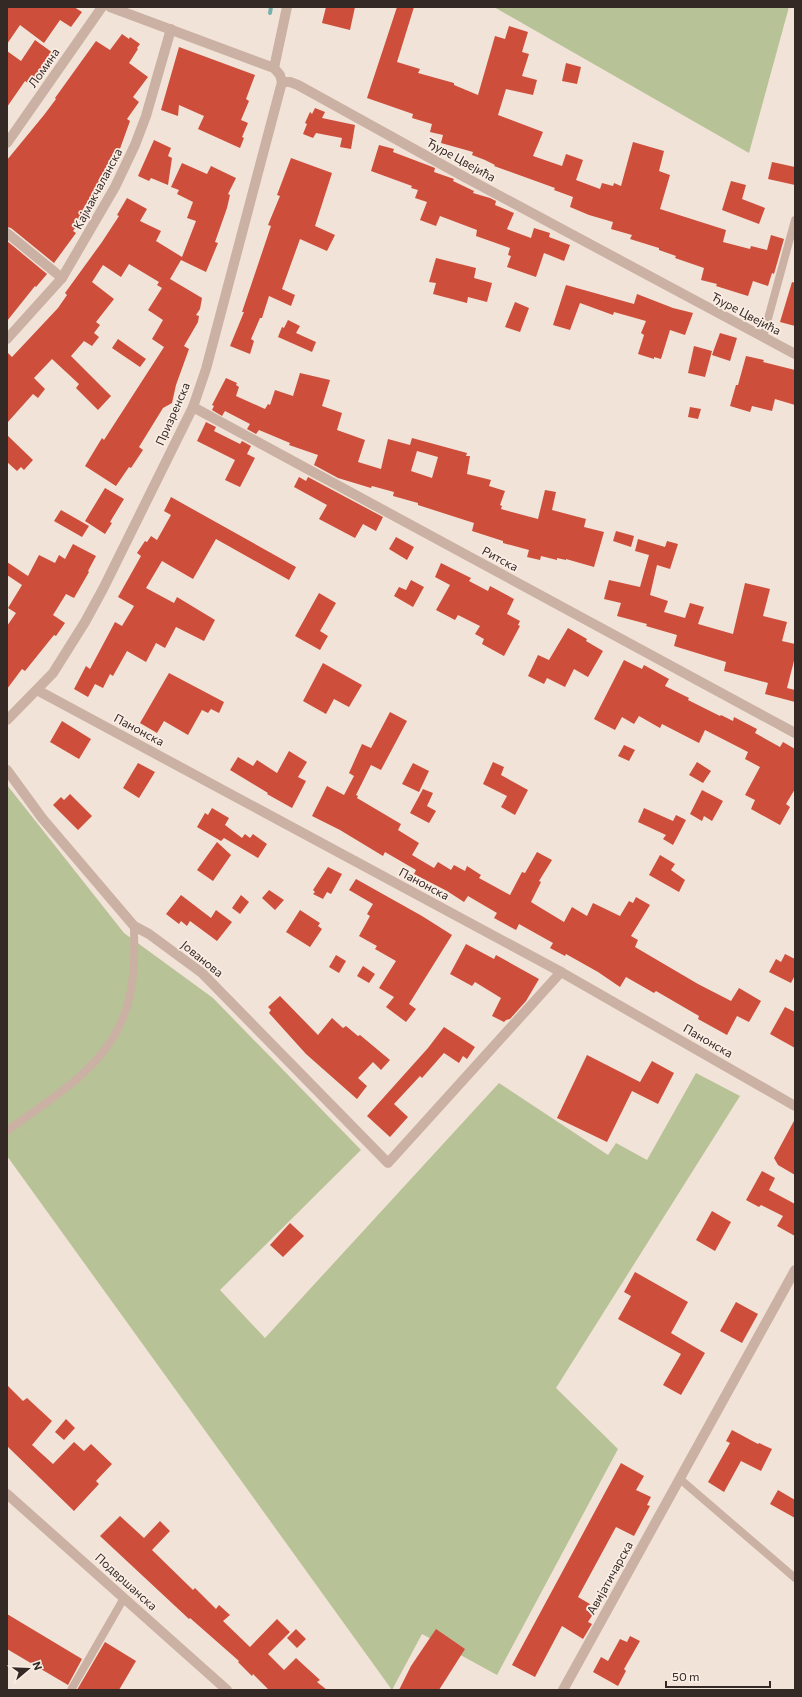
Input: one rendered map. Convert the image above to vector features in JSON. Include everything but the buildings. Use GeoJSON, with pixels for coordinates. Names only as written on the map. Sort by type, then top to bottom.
{"type":"FeatureCollection","features":[{"type":"Feature","properties":{"kind":"street","name":"Ломина"},"geometry":{"type":"LineString","coordinates":[[7,143],[102,7]]}},
{"type":"Feature","properties":{"kind":"street"},"geometry":{"type":"LineString","coordinates":[[110,7],[274,68],[280,75],[282,82]]}},
{"type":"Feature","properties":{"kind":"street"},"geometry":{"type":"LineString","coordinates":[[274,68],[287,7]]}},
{"type":"Feature","properties":{"kind":"street","name":"Кајмакчаланска"},"geometry":{"type":"LineString","coordinates":[[7,339],[62,278],[101,214],[135,145],[146,116],[171,29]]}},
{"type":"Feature","properties":{"kind":"street","name":"Ђуре Цвејића"},"geometry":{"type":"LineString","coordinates":[[282,82],[290,82],[298,85],[466,178],[795,354]]}},
{"type":"Feature","properties":{"kind":"street","name":"Призренска"},"geometry":{"type":"LineString","coordinates":[[7,720],[53,673],[85,622],[103,589],[193,407],[206,369],[282,82]]}},
{"type":"Feature","properties":{"kind":"street"},"geometry":{"type":"LineString","coordinates":[[7,233],[62,278]]}},
{"type":"Feature","properties":{"kind":"street","name":"Ритска"},"geometry":{"type":"LineString","coordinates":[[193,407],[795,733]]}},
{"type":"Feature","properties":{"kind":"street","name":"Панонска"},"geometry":{"type":"LineString","coordinates":[[37,690],[561,972],[795,1106]]}},
{"type":"Feature","properties":{"kind":"street","name":"Јованова"},"geometry":{"type":"LineString","coordinates":[[7,770],[42,818],[134,926],[148,934],[202,973],[388,1163],[561,972]]}},
{"type":"Feature","properties":{"kind":"street","name":"Авијатичарска"},"geometry":{"type":"LineString","coordinates":[[563,1690],[795,1270]]}},
{"type":"Feature","properties":{"kind":"street","name":"Подвршанска"},"geometry":{"type":"LineString","coordinates":[[7,1494],[227,1690]]}},
{"type":"Feature","properties":{"kind":"lane"},"geometry":{"type":"LineString","coordinates":[[763,338],[795,220]]}},
{"type":"Feature","properties":{"kind":"lane"},"geometry":{"type":"LineString","coordinates":[[7,1131],[80,1077],[104,1052],[115,1036],[127,1007],[131,991],[133,974],[134,926]]}},
{"type":"Feature","properties":{"kind":"lane"},"geometry":{"type":"LineString","coordinates":[[680,1479],[795,1578]]}},
{"type":"Feature","properties":{"kind":"lane"},"geometry":{"type":"LineString","coordinates":[[71,1690],[124,1598]]}},
{"type":"Feature","properties":{"kind":"green space"},"geometry":{"type":"Polygon","coordinates":[[[494,7],[789,7],[749,153],[494,7]]]}},
{"type":"Feature","properties":{"kind":"green space"},"geometry":{"type":"Polygon","coordinates":[[[7,785],[124,933],[213,998],[361,1150],[220,1290],[265,1338],[499,1083],[608,1155],[616,1143],[647,1160],[696,1073],[740,1096],[556,1388],[618,1449],[497,1675],[422,1634],[392,1690],[7,1156],[7,785]]]}},
{"type":"Feature","properties":{"kind":"waterway"},"geometry":{"type":"LineString","coordinates":[[270,13],[271,7]]}}]}
